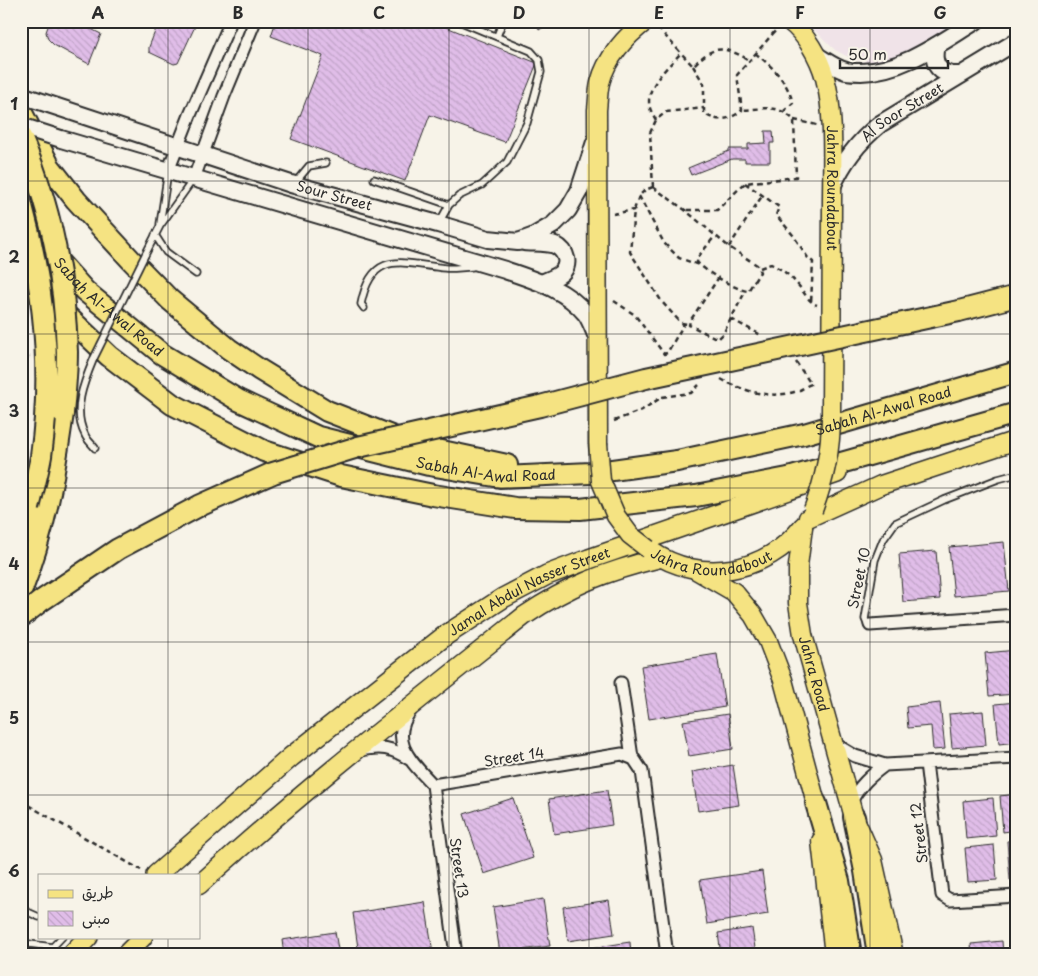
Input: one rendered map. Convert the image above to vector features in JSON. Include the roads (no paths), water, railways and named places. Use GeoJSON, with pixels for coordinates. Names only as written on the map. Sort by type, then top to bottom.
{"type":"FeatureCollection","features":[{"type":"Feature","properties":{"kind":"highway"},"geometry":{"type":"LineString","coordinates":[[21,111],[50,167],[106,234],[170,300],[229,349],[260,370],[327,410],[414,445],[500,464],[591,473]]}},
{"type":"Feature","properties":{"kind":"highway"},"geometry":{"type":"LineString","coordinates":[[21,136],[40,184],[57,256],[65,310],[67,354],[63,413],[51,495],[43,526],[21,592]]}},
{"type":"Feature","properties":{"kind":"highway"},"geometry":{"type":"LineString","coordinates":[[21,202],[43,306],[46,355],[46,404],[42,448],[21,535]]}},
{"type":"Feature","properties":{"kind":"highway","name":"Sabah Al-Awal Road"},"geometry":{"type":"LineString","coordinates":[[21,221],[85,291],[162,354],[238,400],[318,437],[429,465],[500,477],[591,473],[677,461],[804,434],[1017,372]]}},
{"type":"Feature","properties":{"kind":"highway"},"geometry":{"type":"LineString","coordinates":[[21,272],[109,356],[172,404],[264,451],[341,476],[433,495],[515,508],[580,510],[696,496],[788,478],[970,428],[1017,413]]}},
{"type":"Feature","properties":{"kind":"highway"},"geometry":{"type":"LineString","coordinates":[[21,617],[41,601],[118,549],[199,506],[273,473],[358,447],[540,406],[646,378],[959,311],[1017,296]]}},
{"type":"Feature","properties":{"kind":"highway","name":"Jamal Abdul Nasser Street"},"geometry":{"type":"LineString","coordinates":[[148,872],[446,634],[503,598],[547,575],[589,559],[970,428]]}},
{"type":"Feature","properties":{"kind":"highway"},"geometry":{"type":"LineString","coordinates":[[816,802],[839,881],[851,955]]}},
{"type":"Feature","properties":{"kind":"highway","name":"Jahra Road"},"geometry":{"type":"LineString","coordinates":[[852,810],[862,850],[878,955]]}},
{"type":"Feature","properties":{"kind":"highway"},"geometry":{"type":"LineString","coordinates":[[71,955],[87,938]]}},
{"type":"Feature","properties":{"kind":"main road","name":"Jahra Roundabout"},"geometry":{"type":"LineString","coordinates":[[646,21],[634,27],[614,52],[601,81],[597,110],[598,435],[601,481],[616,516],[630,535],[654,553],[696,570],[716,571],[729,570],[755,563],[784,546],[808,519],[822,486],[828,461],[832,417],[832,187],[828,92],[816,54],[789,25]]}},
{"type":"Feature","properties":{"kind":"main road"},"geometry":{"type":"LineString","coordinates":[[816,54],[832,65],[848,72],[866,72],[894,65],[915,57],[976,21]]}},
{"type":"Feature","properties":{"kind":"main road","name":"Al Soor Street"},"geometry":{"type":"LineString","coordinates":[[832,187],[838,171],[864,137],[900,110],[1017,41]]}},
{"type":"Feature","properties":{"kind":"main road"},"geometry":{"type":"LineString","coordinates":[[936,46],[934,55],[936,64],[942,72],[950,75],[960,75]]}},
{"type":"Feature","properties":{"kind":"main road","name":"Sour Street"},"geometry":{"type":"LineString","coordinates":[[21,95],[293,185],[488,239],[518,242],[553,226],[568,210],[579,192],[597,137]]}},
{"type":"Feature","properties":{"kind":"main road","name":"Sour Street"},"geometry":{"type":"LineString","coordinates":[[21,126],[488,265],[542,283],[569,297],[587,315],[598,339]]}},
{"type":"Feature","properties":{"kind":"main road"},"geometry":{"type":"LineString","coordinates":[[518,242],[554,244],[562,250],[566,257],[566,266],[562,273],[542,283]]}},
{"type":"Feature","properties":{"kind":"main road"},"geometry":{"type":"LineString","coordinates":[[808,519],[881,485],[1017,440]]}},
{"type":"Feature","properties":{"kind":"main road","name":"Jahra Road"},"geometry":{"type":"LineString","coordinates":[[808,519],[798,566],[798,603],[802,635],[852,810],[873,860],[894,955]]}},
{"type":"Feature","properties":{"kind":"main road","name":"Jamal Abdul Nasser Street"},"geometry":{"type":"LineString","coordinates":[[200,884],[258,831],[344,758],[524,616],[552,598],[600,575],[654,553]]}},
{"type":"Feature","properties":{"kind":"main road"},"geometry":{"type":"LineString","coordinates":[[696,570],[734,592],[753,615],[768,641],[783,680],[816,802],[834,955]]}},
{"type":"Feature","properties":{"kind":"main road"},"geometry":{"type":"LineString","coordinates":[[125,955],[142,938]]}},
{"type":"Feature","properties":{"kind":"street"},"geometry":{"type":"LineString","coordinates":[[168,170],[176,147],[231,21]]}},
{"type":"Feature","properties":{"kind":"street"},"geometry":{"type":"LineString","coordinates":[[194,178],[224,96],[255,21]]}},
{"type":"Feature","properties":{"kind":"street","name":"Street 10"},"geometry":{"type":"LineString","coordinates":[[870,625],[1017,616]]}},
{"type":"Feature","properties":{"kind":"street"},"geometry":{"type":"LineString","coordinates":[[621,682],[632,757],[642,770],[667,955]]}},
{"type":"Feature","properties":{"kind":"street"},"geometry":{"type":"LineString","coordinates":[[420,699],[408,714],[401,736],[403,748],[410,760],[433,785]]}},
{"type":"Feature","properties":{"kind":"street"},"geometry":{"type":"LineString","coordinates":[[833,742],[856,756],[886,765],[1017,758]]}},
{"type":"Feature","properties":{"kind":"street"},"geometry":{"type":"LineString","coordinates":[[344,758],[375,747],[387,748],[398,752],[410,760]]}},
{"type":"Feature","properties":{"kind":"street","name":"Street 14"},"geometry":{"type":"LineString","coordinates":[[433,785],[622,754],[632,757]]}},
{"type":"Feature","properties":{"kind":"street","name":"Street 12"},"geometry":{"type":"LineString","coordinates":[[926,763],[942,895],[945,898],[955,900],[1017,896]]}},
{"type":"Feature","properties":{"kind":"street"},"geometry":{"type":"LineString","coordinates":[[852,810],[858,788],[886,765]]}},
{"type":"Feature","properties":{"kind":"street","name":"Street 13"},"geometry":{"type":"LineString","coordinates":[[433,785],[456,955]]}},
{"type":"Feature","properties":{"kind":"lane"},"geometry":{"type":"LineString","coordinates":[[438,224],[449,205],[459,196],[482,185],[507,162],[527,123],[541,72],[539,60],[531,51],[459,21]]}},
{"type":"Feature","properties":{"kind":"lane"},"geometry":{"type":"LineString","coordinates":[[497,36],[503,21]]}},
{"type":"Feature","properties":{"kind":"lane"},"geometry":{"type":"LineString","coordinates":[[293,185],[309,166],[326,163]]}},
{"type":"Feature","properties":{"kind":"lane"},"geometry":{"type":"LineString","coordinates":[[160,226],[168,170]]}},
{"type":"Feature","properties":{"kind":"lane"},"geometry":{"type":"LineString","coordinates":[[95,448],[85,436],[80,420],[82,389],[94,358],[144,255],[160,226],[194,178]]}},
{"type":"Feature","properties":{"kind":"lane"},"geometry":{"type":"LineString","coordinates":[[374,179],[449,205]]}},
{"type":"Feature","properties":{"kind":"lane"},"geometry":{"type":"LineString","coordinates":[[155,235],[166,252],[196,274]]}},
{"type":"Feature","properties":{"kind":"lane"},"geometry":{"type":"LineString","coordinates":[[364,308],[361,304],[363,294],[371,276],[378,268],[395,262],[446,269],[488,265]]}},
{"type":"Feature","properties":{"kind":"lane","name":"Street 10"},"geometry":{"type":"LineString","coordinates":[[870,625],[867,624],[865,619],[875,560],[883,540],[895,523],[944,500],[998,479],[1017,474]]}},
{"type":"Feature","properties":{"kind":"lane"},"geometry":{"type":"LineString","coordinates":[[21,909],[38,917]]}},
{"type":"Feature","properties":{"kind":"lane"},"geometry":{"type":"LineString","coordinates":[[45,955],[61,938]]}},
{"type":"Feature","properties":{"kind":"lane"},"geometry":{"type":"LineString","coordinates":[[21,942],[53,947]]}}]}
